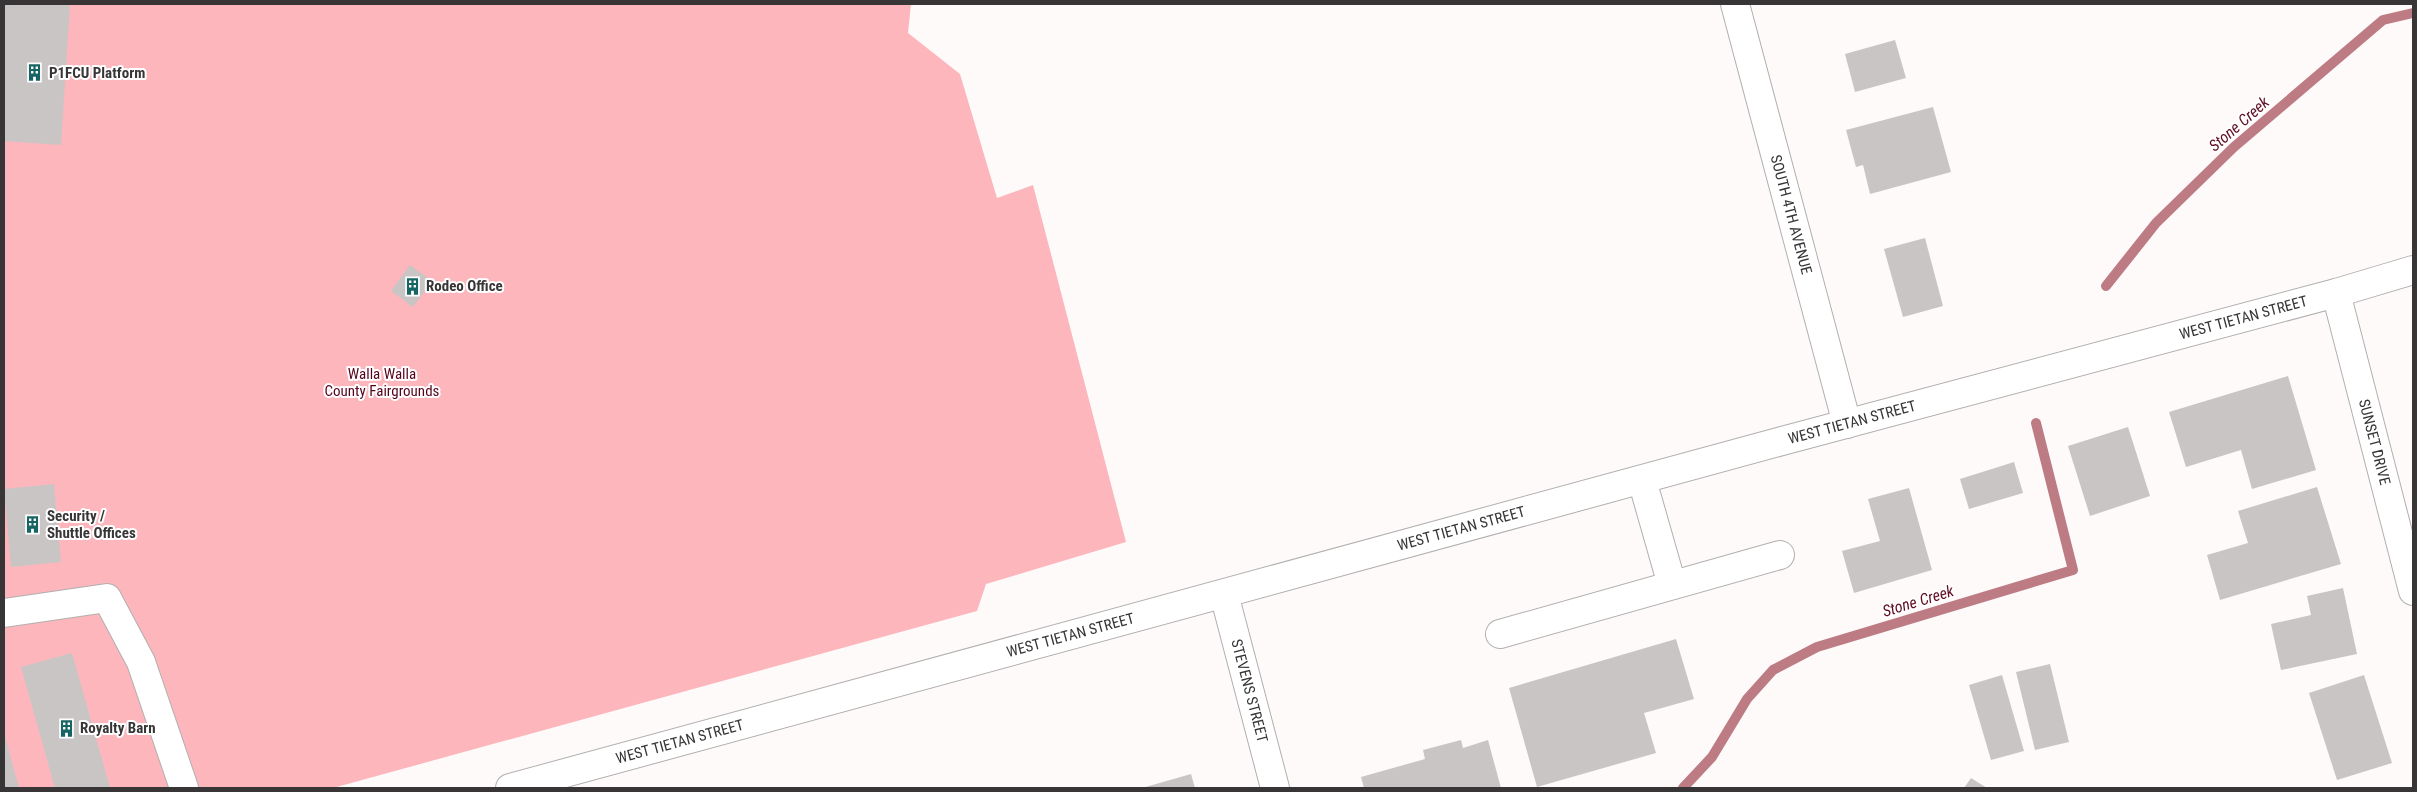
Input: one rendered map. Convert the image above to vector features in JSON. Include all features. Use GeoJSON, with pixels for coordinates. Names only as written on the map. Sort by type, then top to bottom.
{"type":"FeatureCollection","features":[{"type":"Feature","properties":{"kind":"main road","name":"SOUTH 4TH AVENUE"},"geometry":{"type":"LineString","coordinates":[[1735,4],[1847,424]]}},
{"type":"Feature","properties":{"kind":"main road","name":"WEST TIETAN STREET"},"geometry":{"type":"LineString","coordinates":[[510,788],[1847,424],[2336,293],[2413,270]]}},
{"type":"Feature","properties":{"kind":"main road","name":"SUNSET DRIVE"},"geometry":{"type":"LineString","coordinates":[[2336,293],[2413,591]]}},
{"type":"Feature","properties":{"kind":"main road"},"geometry":{"type":"LineString","coordinates":[[1642,480],[1672,585]]}},
{"type":"Feature","properties":{"kind":"main road"},"geometry":{"type":"LineString","coordinates":[[1500,634],[1780,555]]}},
{"type":"Feature","properties":{"kind":"main road","name":"STEVENS STREET"},"geometry":{"type":"LineString","coordinates":[[1224,594],[1275,788]]}},
{"type":"Feature","properties":{"kind":"main road"},"geometry":{"type":"LineString","coordinates":[[4,613],[107,598],[141,662],[184,788]]}},
{"type":"Feature","properties":{"kind":"green space","name":"Walla Walla County Fairgrounds"},"geometry":{"type":"Polygon","coordinates":[[[4,4],[911,4],[908,33],[960,74],[997,198],[1033,185],[1126,542],[986,584],[977,611],[333,788],[4,788],[4,4]]]}},
{"type":"Feature","properties":{"kind":"building","name":"P1FCU Platform"},"geometry":{"type":"Polygon","coordinates":[[[4,4],[70,4],[61,145],[4,141],[4,4]]]}},
{"type":"Feature","properties":{"kind":"building"},"geometry":{"type":"Polygon","coordinates":[[[1895,40],[1906,78],[1855,92],[1845,54],[1895,40]]]}},
{"type":"Feature","properties":{"kind":"building"},"geometry":{"type":"Polygon","coordinates":[[[1933,107],[1951,172],[1870,194],[1863,165],[1856,167],[1846,130],[1933,107]]]}},
{"type":"Feature","properties":{"kind":"building"},"geometry":{"type":"Polygon","coordinates":[[[1925,238],[1943,306],[1903,317],[1884,249],[1925,238]]]}},
{"type":"Feature","properties":{"kind":"building","name":"Rodeo Office"},"geometry":{"type":"Polygon","coordinates":[[[410,265],[432,281],[413,307],[391,291],[410,265]]]}},
{"type":"Feature","properties":{"kind":"building"},"geometry":{"type":"Polygon","coordinates":[[[2288,376],[2316,470],[2252,489],[2241,450],[2186,467],[2169,412],[2288,376]]]}},
{"type":"Feature","properties":{"kind":"building"},"geometry":{"type":"Polygon","coordinates":[[[2128,427],[2150,496],[2090,516],[2068,446],[2128,427]]]}},
{"type":"Feature","properties":{"kind":"building"},"geometry":{"type":"Polygon","coordinates":[[[2014,462],[2023,493],[1969,509],[1960,479],[2014,462]]]}},
{"type":"Feature","properties":{"kind":"building","name":"Security / Shuttle Offices"},"geometry":{"type":"Polygon","coordinates":[[[54,484],[61,562],[11,567],[4,489],[54,484]]]}},
{"type":"Feature","properties":{"kind":"building"},"geometry":{"type":"Polygon","coordinates":[[[2317,487],[2341,564],[2220,600],[2207,555],[2248,543],[2238,511],[2317,487]]]}},
{"type":"Feature","properties":{"kind":"building"},"geometry":{"type":"Polygon","coordinates":[[[1909,488],[1932,570],[1854,593],[1842,551],[1880,541],[1868,499],[1909,488]]]}},
{"type":"Feature","properties":{"kind":"building"},"geometry":{"type":"Polygon","coordinates":[[[2343,588],[2357,654],[2281,670],[2271,624],[2311,615],[2307,596],[2343,588]]]}},
{"type":"Feature","properties":{"kind":"building"},"geometry":{"type":"Polygon","coordinates":[[[1676,639],[1694,699],[1644,713],[1656,753],[1537,787],[1509,688],[1676,639]]]}},
{"type":"Feature","properties":{"kind":"building","name":"Royalty Barn"},"geometry":{"type":"Polygon","coordinates":[[[72,653],[110,788],[55,788],[21,667],[72,653]]]}},
{"type":"Feature","properties":{"kind":"building"},"geometry":{"type":"Polygon","coordinates":[[[2050,664],[2069,742],[2035,750],[2016,672],[2050,664]]]}},
{"type":"Feature","properties":{"kind":"building"},"geometry":{"type":"Polygon","coordinates":[[[2002,675],[2024,751],[1991,760],[1969,685],[2002,675]]]}},
{"type":"Feature","properties":{"kind":"building"},"geometry":{"type":"Polygon","coordinates":[[[2364,675],[2392,763],[2337,780],[2309,693],[2364,675]]]}},
{"type":"Feature","properties":{"kind":"building"},"geometry":{"type":"Polygon","coordinates":[[[4,733],[19,788],[4,788],[4,733]]]}},
{"type":"Feature","properties":{"kind":"building"},"geometry":{"type":"Polygon","coordinates":[[[1461,740],[1463,748],[1488,740],[1501,788],[1364,788],[1361,777],[1425,759],[1423,750],[1461,740]]]}},
{"type":"Feature","properties":{"kind":"building"},"geometry":{"type":"Polygon","coordinates":[[[1191,774],[1195,788],[1142,788],[1191,774]]]}},
{"type":"Feature","properties":{"kind":"building"},"geometry":{"type":"Polygon","coordinates":[[[1971,778],[1987,788],[1964,788],[1971,778]]]}},
{"type":"Feature","properties":{"kind":"waterway","name":"Stone Creek"},"geometry":{"type":"LineString","coordinates":[[2106,286],[2156,223],[2234,147],[2383,20],[2413,13]]}},
{"type":"Feature","properties":{"kind":"waterway","name":"Stone Creek"},"geometry":{"type":"LineString","coordinates":[[1683,788],[1712,757],[1747,699],[1773,670],[1817,647],[2073,570],[2036,423]]}},
{"type":"Feature","properties":{"kind":"place","name":"P1FCU Platform"},"geometry":{"type":"Point","coordinates":[35,73]}},
{"type":"Feature","properties":{"kind":"place","name":"Rodeo Office"},"geometry":{"type":"Point","coordinates":[412,286]}},
{"type":"Feature","properties":{"kind":"place","name":"Security / Shuttle Offices"},"geometry":{"type":"Point","coordinates":[33,525]}},
{"type":"Feature","properties":{"kind":"place","name":"Royalty Barn"},"geometry":{"type":"Point","coordinates":[66,728]}}]}
